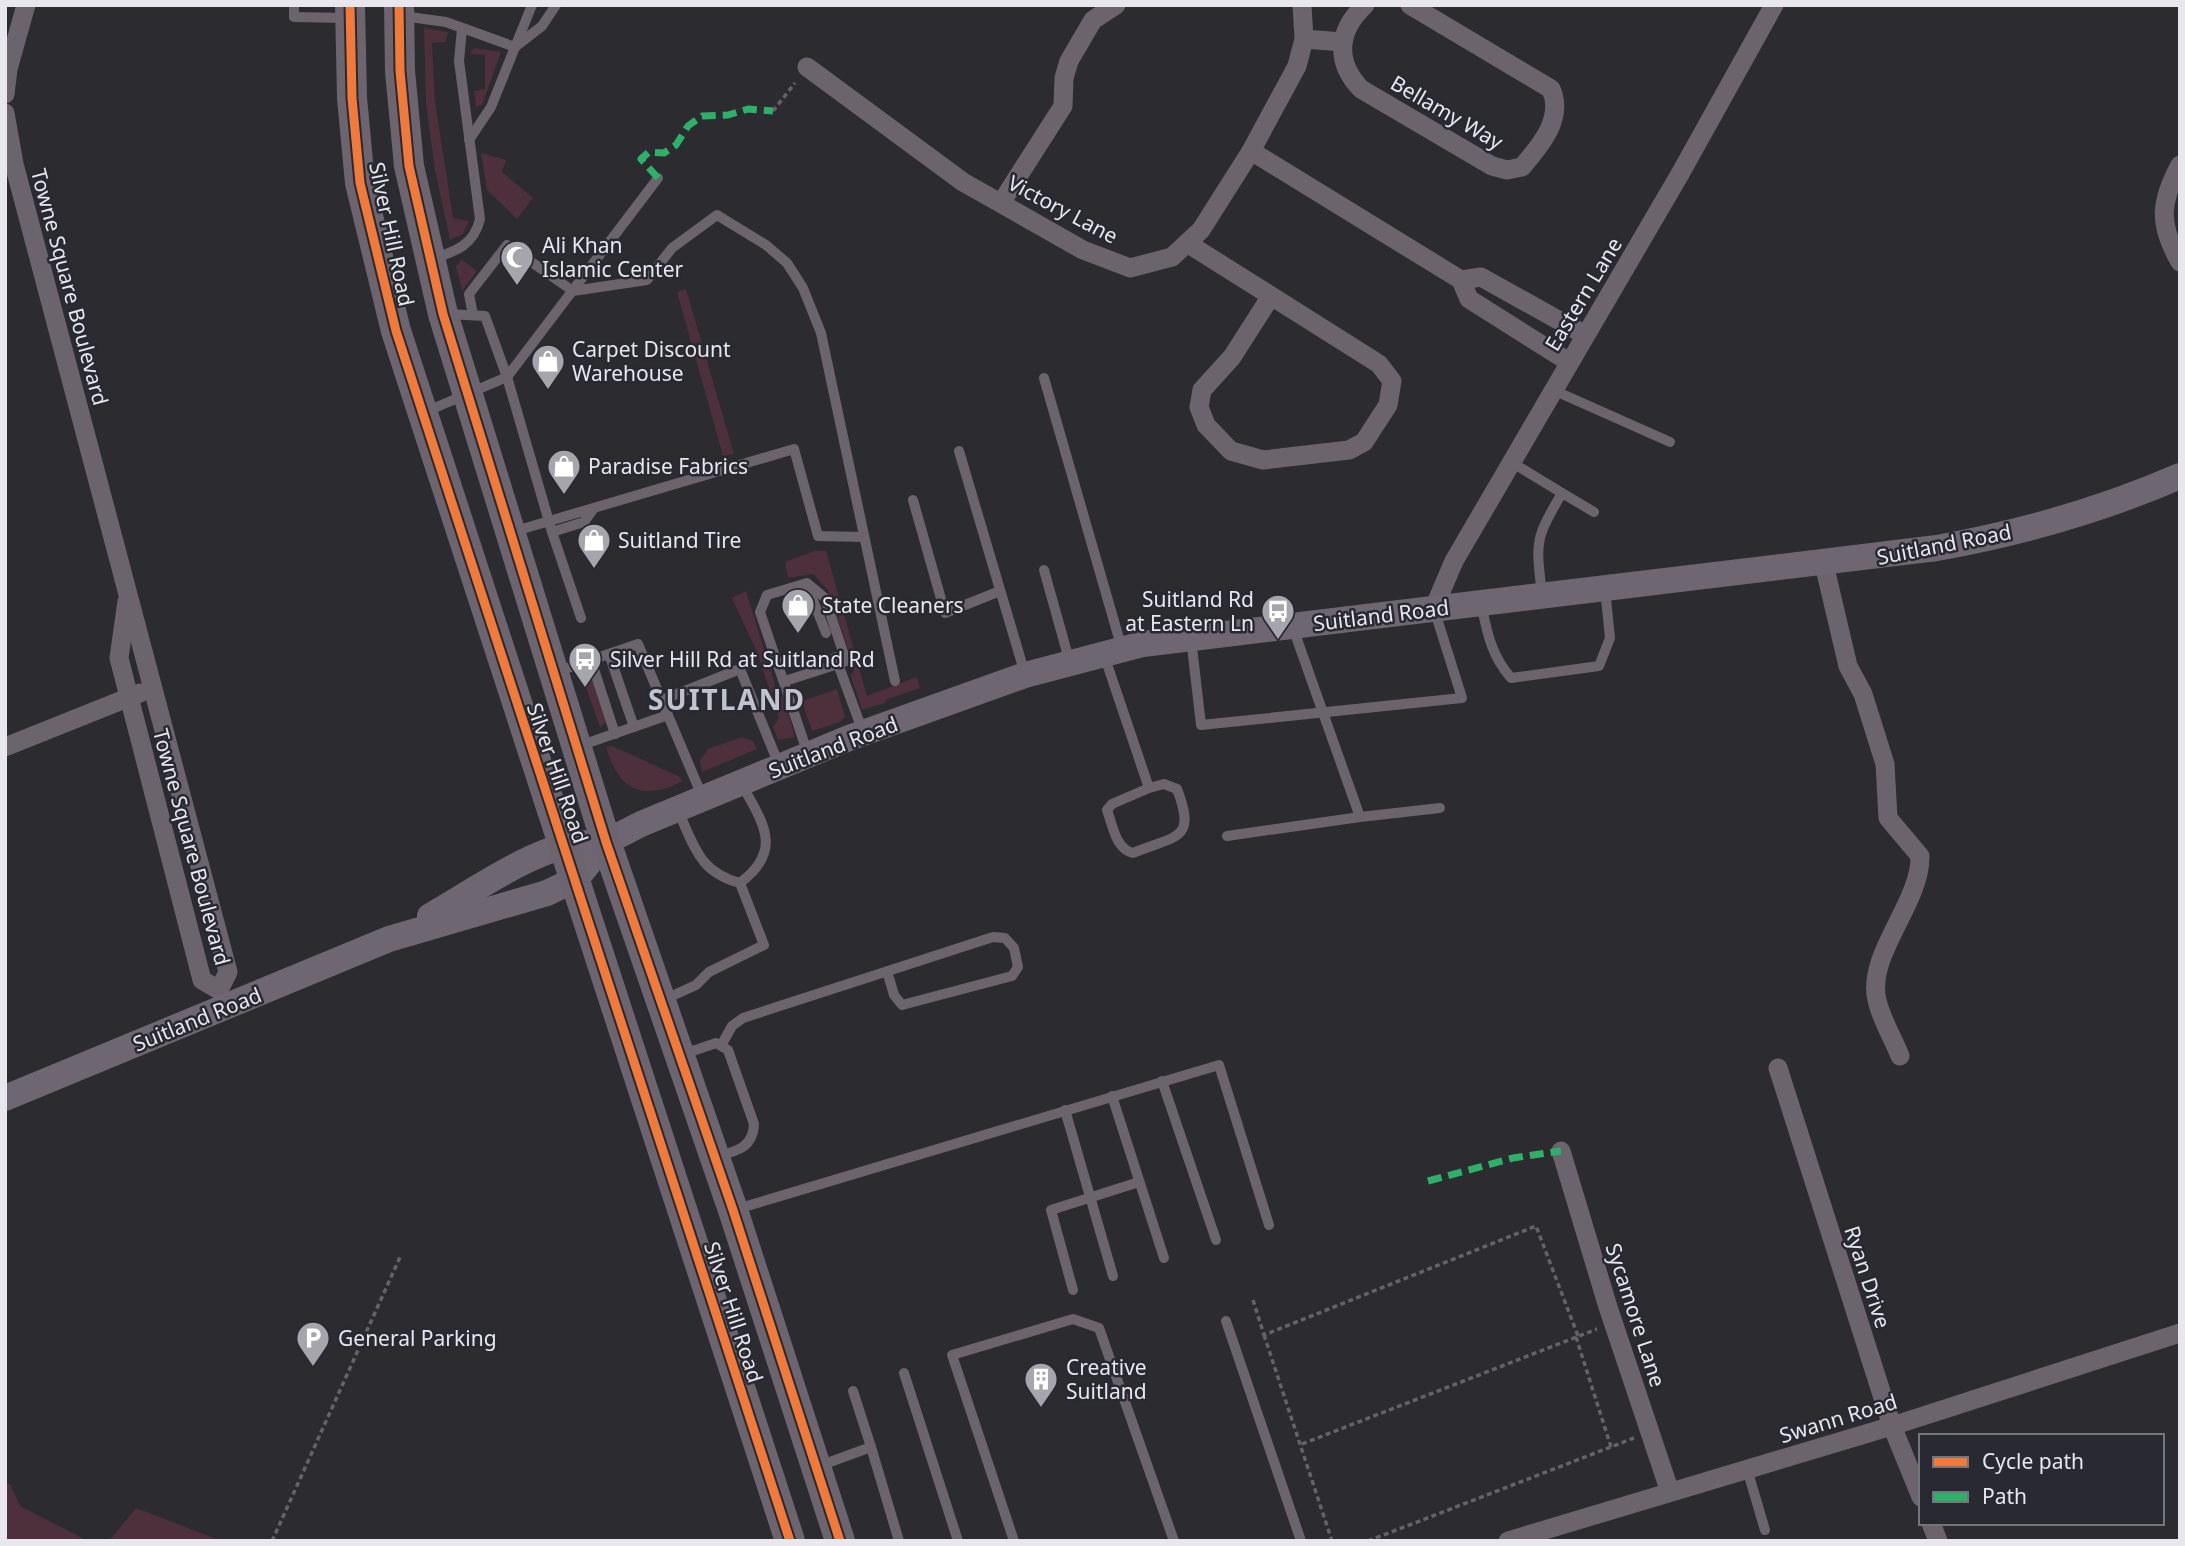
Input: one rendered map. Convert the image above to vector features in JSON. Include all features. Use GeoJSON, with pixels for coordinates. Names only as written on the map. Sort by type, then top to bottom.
{"type":"FeatureCollection","features":[{"type":"Feature","properties":{"kind":"main road","name":"Silver Hill Road"},"geometry":{"type":"LineString","coordinates":[[398,11],[404,128],[428,261],[443,314],[606,842],[733,1210],[840,1541]]}},
{"type":"Feature","properties":{"kind":"main road","name":"Silver Hill Road"},"geometry":{"type":"LineString","coordinates":[[350,12],[352,98],[360,183],[396,331],[790,1541]]}},
{"type":"Feature","properties":{"kind":"main road","name":"Suitland Road"},"geometry":{"type":"LineString","coordinates":[[389,939],[563,844],[606,842],[863,733],[1025,675],[1070,663],[1191,638],[1824,564],[1989,539],[2115,502],[2180,476]]}},
{"type":"Feature","properties":{"kind":"main road","name":"Suitland Road"},"geometry":{"type":"LineString","coordinates":[[5,1098],[221,999],[389,939],[547,893],[576,879],[606,842]]}},
{"type":"Feature","properties":{"kind":"main road"},"geometry":{"type":"LineString","coordinates":[[734,1367],[779,1350]]}},
{"type":"Feature","properties":{"kind":"street"},"geometry":{"type":"LineString","coordinates":[[5,94],[8,69],[26,5]]}},
{"type":"Feature","properties":{"kind":"street"},"geometry":{"type":"LineString","coordinates":[[1001,203],[1063,106],[1064,78],[1069,61],[1093,20],[1116,5]]}},
{"type":"Feature","properties":{"kind":"street","name":"Victory Lane"},"geometry":{"type":"LineString","coordinates":[[807,67],[963,181],[1083,250],[1130,268],[1172,257],[1201,230],[1251,151],[1297,66],[1304,39],[1302,5]]}},
{"type":"Feature","properties":{"kind":"street"},"geometry":{"type":"LineString","coordinates":[[1304,39],[1343,42],[1349,23],[1365,5]]}},
{"type":"Feature","properties":{"kind":"street","name":"Bellamy Way"},"geometry":{"type":"LineString","coordinates":[[1343,42],[1348,75],[1362,89],[1492,166],[1507,170],[1522,167],[1551,127],[1556,113],[1551,89],[1410,5]]}},
{"type":"Feature","properties":{"kind":"street","name":"Eastern Lane"},"geometry":{"type":"LineString","coordinates":[[1434,608],[1454,561],[1774,5]]}},
{"type":"Feature","properties":{"kind":"street","name":"Towne Square Boulevard"},"geometry":{"type":"LineString","coordinates":[[5,113],[7,141],[228,972],[221,999]]}},
{"type":"Feature","properties":{"kind":"street"},"geometry":{"type":"LineString","coordinates":[[1251,151],[1461,280],[1469,299],[1569,362]]}},
{"type":"Feature","properties":{"kind":"street"},"geometry":{"type":"LineString","coordinates":[[2180,165],[2164,194],[2164,225],[2180,262]]}},
{"type":"Feature","properties":{"kind":"street"},"geometry":{"type":"LineString","coordinates":[[1187,243],[1379,364],[1392,382],[1388,405],[1364,442],[1349,450],[1263,460],[1231,452],[1206,425],[1199,407],[1202,390],[1232,357],[1271,296]]}},
{"type":"Feature","properties":{"kind":"street"},"geometry":{"type":"LineString","coordinates":[[1461,280],[1481,277],[1585,335]]}},
{"type":"Feature","properties":{"kind":"street"},"geometry":{"type":"LineString","coordinates":[[1824,564],[1848,666],[1863,694],[1885,764],[1888,818],[1920,856],[1916,885],[1889,938],[1876,984],[1877,1001],[1900,1056]]}},
{"type":"Feature","properties":{"kind":"street","name":"Towne Square Boulevard"},"geometry":{"type":"LineString","coordinates":[[128,593],[119,658],[202,980],[221,999]]}},
{"type":"Feature","properties":{"kind":"street"},"geometry":{"type":"LineString","coordinates":[[5,747],[153,687]]}},
{"type":"Feature","properties":{"kind":"street","name":"Ryan Drive"},"geometry":{"type":"LineString","coordinates":[[1778,1068],[1892,1426],[1919,1492]]}},
{"type":"Feature","properties":{"kind":"street","name":"Sycamore Lane"},"geometry":{"type":"LineString","coordinates":[[1561,1150],[1613,1322],[1670,1492]]}},
{"type":"Feature","properties":{"kind":"street","name":"Swann Road"},"geometry":{"type":"LineString","coordinates":[[1507,1541],[1892,1426],[2180,1333]]}},
{"type":"Feature","properties":{"kind":"lane"},"geometry":{"type":"LineString","coordinates":[[295,5],[294,17],[350,12]]}},
{"type":"Feature","properties":{"kind":"lane"},"geometry":{"type":"LineString","coordinates":[[469,140],[484,121],[531,5]]}},
{"type":"Feature","properties":{"kind":"lane"},"geometry":{"type":"LineString","coordinates":[[515,47],[535,33],[556,5]]}},
{"type":"Feature","properties":{"kind":"lane"},"geometry":{"type":"LineString","coordinates":[[398,11],[446,22],[515,47]]}},
{"type":"Feature","properties":{"kind":"lane"},"geometry":{"type":"LineString","coordinates":[[428,261],[463,247],[480,223],[459,61],[462,28]]}},
{"type":"Feature","properties":{"kind":"lane"},"geometry":{"type":"LineString","coordinates":[[422,413],[468,396],[507,377],[658,178]]}},
{"type":"Feature","properties":{"kind":"lane"},"geometry":{"type":"LineString","coordinates":[[473,315],[469,294],[508,245],[573,291],[647,280],[672,248],[717,215],[777,254],[803,288],[821,333],[895,681]]}},
{"type":"Feature","properties":{"kind":"lane"},"geometry":{"type":"LineString","coordinates":[[443,314],[485,316],[507,377],[551,527],[582,618]]}},
{"type":"Feature","properties":{"kind":"lane"},"geometry":{"type":"LineString","coordinates":[[1044,378],[1149,788]]}},
{"type":"Feature","properties":{"kind":"lane"},"geometry":{"type":"LineString","coordinates":[[1553,390],[1671,442]]}},
{"type":"Feature","properties":{"kind":"lane"},"geometry":{"type":"LineString","coordinates":[[509,532],[551,527],[594,508],[794,449],[818,536],[864,537]]}},
{"type":"Feature","properties":{"kind":"lane"},"geometry":{"type":"LineString","coordinates":[[959,450],[1025,675]]}},
{"type":"Feature","properties":{"kind":"lane"},"geometry":{"type":"LineString","coordinates":[[1511,462],[1594,512]]}},
{"type":"Feature","properties":{"kind":"lane"},"geometry":{"type":"LineString","coordinates":[[1542,595],[1536,545],[1541,529],[1562,493]]}},
{"type":"Feature","properties":{"kind":"lane"},"geometry":{"type":"LineString","coordinates":[[913,500],[945,613],[1000,591]]}},
{"type":"Feature","properties":{"kind":"lane"},"geometry":{"type":"LineString","coordinates":[[1044,570],[1070,663]]}},
{"type":"Feature","properties":{"kind":"lane"},"geometry":{"type":"LineString","coordinates":[[807,583],[826,634]]}},
{"type":"Feature","properties":{"kind":"lane"},"geometry":{"type":"LineString","coordinates":[[785,681],[837,661],[846,661],[825,598],[807,583]]}},
{"type":"Feature","properties":{"kind":"lane"},"geometry":{"type":"LineString","coordinates":[[807,583],[767,596],[760,612],[808,755]]}},
{"type":"Feature","properties":{"kind":"lane"},"geometry":{"type":"LineString","coordinates":[[1481,602],[1487,636],[1497,662],[1511,678],[1599,666],[1610,638],[1605,588]]}},
{"type":"Feature","properties":{"kind":"lane"},"geometry":{"type":"LineString","coordinates":[[1191,638],[1201,725],[1462,698],[1434,608]]}},
{"type":"Feature","properties":{"kind":"lane"},"geometry":{"type":"LineString","coordinates":[[1292,625],[1326,714],[1360,817]]}},
{"type":"Feature","properties":{"kind":"lane"},"geometry":{"type":"LineString","coordinates":[[553,673],[638,644],[703,800]]}},
{"type":"Feature","properties":{"kind":"lane"},"geometry":{"type":"LineString","coordinates":[[609,654],[634,727]]}},
{"type":"Feature","properties":{"kind":"lane"},"geometry":{"type":"LineString","coordinates":[[591,660],[615,734]]}},
{"type":"Feature","properties":{"kind":"lane"},"geometry":{"type":"LineString","coordinates":[[837,661],[863,733]]}},
{"type":"Feature","properties":{"kind":"lane"},"geometry":{"type":"LineString","coordinates":[[662,700],[740,668],[780,767]]}},
{"type":"Feature","properties":{"kind":"lane"},"geometry":{"type":"LineString","coordinates":[[576,747],[668,715]]}},
{"type":"Feature","properties":{"kind":"lane"},"geometry":{"type":"LineString","coordinates":[[740,883],[757,870],[767,842],[761,819],[741,783]]}},
{"type":"Feature","properties":{"kind":"lane"},"geometry":{"type":"LineString","coordinates":[[1164,784],[1177,789],[1187,824],[1182,832],[1133,853],[1125,851],[1119,844],[1107,810],[1112,804],[1149,788],[1164,784]]}},
{"type":"Feature","properties":{"kind":"lane"},"geometry":{"type":"LineString","coordinates":[[1227,835],[1440,808]]}},
{"type":"Feature","properties":{"kind":"lane"},"geometry":{"type":"LineString","coordinates":[[678,810],[700,858],[710,870],[721,878],[740,883]]}},
{"type":"Feature","properties":{"kind":"lane"},"geometry":{"type":"LineString","coordinates":[[659,1001],[696,985],[709,972],[764,945],[740,883]]}},
{"type":"Feature","properties":{"kind":"lane"},"geometry":{"type":"LineString","coordinates":[[722,1044],[732,1026],[743,1018],[887,971],[993,937],[1005,938],[1014,948],[1018,967],[1012,976],[902,1005],[894,995],[887,971]]}},
{"type":"Feature","properties":{"kind":"lane"},"geometry":{"type":"LineString","coordinates":[[678,1056],[716,1043],[722,1044],[728,1050],[754,1124],[753,1136],[739,1150],[714,1157]]}},
{"type":"Feature","properties":{"kind":"lane"},"geometry":{"type":"LineString","coordinates":[[733,1210],[1219,1065],[1269,1225]]}},
{"type":"Feature","properties":{"kind":"lane"},"geometry":{"type":"LineString","coordinates":[[1162,1081],[1216,1240]]}},
{"type":"Feature","properties":{"kind":"lane"},"geometry":{"type":"LineString","coordinates":[[1112,1096],[1164,1258]]}},
{"type":"Feature","properties":{"kind":"lane"},"geometry":{"type":"LineString","coordinates":[[1065,1110],[1113,1276]]}},
{"type":"Feature","properties":{"kind":"lane"},"geometry":{"type":"LineString","coordinates":[[1073,1290],[1051,1210],[1139,1182]]}},
{"type":"Feature","properties":{"kind":"lane"},"geometry":{"type":"LineString","coordinates":[[1014,1541],[953,1355],[1073,1319],[1099,1328],[1174,1541]]}},
{"type":"Feature","properties":{"kind":"lane"},"geometry":{"type":"LineString","coordinates":[[1226,1321],[1301,1541]]}},
{"type":"Feature","properties":{"kind":"lane"},"geometry":{"type":"LineString","coordinates":[[904,1373],[958,1541]]}},
{"type":"Feature","properties":{"kind":"lane"},"geometry":{"type":"LineString","coordinates":[[853,1391],[899,1541]]}},
{"type":"Feature","properties":{"kind":"lane"},"geometry":{"type":"LineString","coordinates":[[816,1467],[871,1447]]}},
{"type":"Feature","properties":{"kind":"lane"},"geometry":{"type":"LineString","coordinates":[[1747,1469],[1765,1530]]}},
{"type":"Feature","properties":{"kind":"path"},"geometry":{"type":"LineString","coordinates":[[773,111],[807,67]]}},
{"type":"Feature","properties":{"kind":"path"},"geometry":{"type":"LineString","coordinates":[[1264,1335],[1536,1226],[1577,1337],[1611,1447]]}},
{"type":"Feature","properties":{"kind":"path"},"geometry":{"type":"LineString","coordinates":[[272,1541],[401,1255]]}},
{"type":"Feature","properties":{"kind":"path"},"geometry":{"type":"LineString","coordinates":[[1253,1300],[1332,1541]]}},
{"type":"Feature","properties":{"kind":"path"},"geometry":{"type":"LineString","coordinates":[[1302,1444],[1613,1322]]}},
{"type":"Feature","properties":{"kind":"path"},"geometry":{"type":"LineString","coordinates":[[1368,1541],[1650,1432]]}},
{"type":"Feature","properties":{"kind":"shaded area"},"geometry":{"type":"Polygon","coordinates":[[[424,28],[449,32],[445,42],[432,43],[435,101],[453,218],[469,221],[463,234],[450,240],[435,170],[426,104],[424,28]]]}},
{"type":"Feature","properties":{"kind":"shaded area"},"geometry":{"type":"Polygon","coordinates":[[[474,48],[501,52],[482,105],[476,107],[474,91],[485,89],[485,55],[470,54],[474,48]]]}},
{"type":"Feature","properties":{"kind":"shaded area"},"geometry":{"type":"Polygon","coordinates":[[[481,153],[506,160],[502,172],[533,198],[517,219],[487,190],[481,153]]]}},
{"type":"Feature","properties":{"kind":"shaded area"},"geometry":{"type":"Polygon","coordinates":[[[462,260],[477,271],[462,291],[456,266],[462,260]]]}},
{"type":"Feature","properties":{"kind":"shaded area"},"geometry":{"type":"Polygon","coordinates":[[[686,289],[734,454],[723,456],[677,292],[686,289]]]}},
{"type":"Feature","properties":{"kind":"shaded area"},"geometry":{"type":"Polygon","coordinates":[[[814,551],[826,551],[867,696],[917,677],[920,688],[862,710],[851,676],[855,668],[828,590],[813,574],[788,578],[785,562],[814,551]]]}},
{"type":"Feature","properties":{"kind":"shaded area"},"geometry":{"type":"Polygon","coordinates":[[[746,591],[778,695],[784,698],[795,737],[778,740],[773,727],[779,718],[757,652],[732,598],[746,591]]]}},
{"type":"Feature","properties":{"kind":"shaded area"},"geometry":{"type":"Polygon","coordinates":[[[582,676],[593,680],[606,722],[600,727],[582,676]]]}},
{"type":"Feature","properties":{"kind":"shaded area"},"geometry":{"type":"Polygon","coordinates":[[[837,689],[845,717],[840,722],[812,731],[802,701],[837,689]]]}},
{"type":"Feature","properties":{"kind":"shaded area"},"geometry":{"type":"Polygon","coordinates":[[[742,737],[753,741],[757,749],[702,772],[700,761],[708,749],[742,737]]]}},
{"type":"Feature","properties":{"kind":"shaded area"},"geometry":{"type":"Polygon","coordinates":[[[612,746],[678,776],[683,781],[655,791],[634,788],[625,782],[611,762],[606,747],[612,746]]]}},
{"type":"Feature","properties":{"kind":"shaded area"},"geometry":{"type":"Polygon","coordinates":[[[5,1483],[10,1484],[20,1506],[88,1541],[5,1541],[5,1483]]]}},
{"type":"Feature","properties":{"kind":"shaded area"},"geometry":{"type":"Polygon","coordinates":[[[136,1508],[219,1540],[220,1541],[109,1541],[136,1508]]]}},
{"type":"Feature","properties":{"kind":"marked path"},"geometry":{"type":"LineString","coordinates":[[658,178],[641,159],[649,152],[664,153],[676,145],[688,126],[702,116],[728,115],[748,109],[773,111]]}},
{"type":"Feature","properties":{"kind":"marked path"},"geometry":{"type":"LineString","coordinates":[[1428,1181],[1513,1158],[1561,1151]]}},
{"type":"Feature","properties":{"kind":"cycle path"},"geometry":{"type":"LineString","coordinates":[[350,5],[352,98],[360,183],[396,331],[790,1541]]}},
{"type":"Feature","properties":{"kind":"cycle path"},"geometry":{"type":"LineString","coordinates":[[399,5],[400,71],[409,166],[443,314],[606,842],[733,1210],[840,1541]]}},
{"type":"Feature","properties":{"kind":"place","name":"Ali Khan Islamic Center"},"geometry":{"type":"Point","coordinates":[517,287]}},
{"type":"Feature","properties":{"kind":"place","name":"Carpet Discount Warehouse"},"geometry":{"type":"Point","coordinates":[548,391]}},
{"type":"Feature","properties":{"kind":"place","name":"Paradise Fabrics"},"geometry":{"type":"Point","coordinates":[564,496]}},
{"type":"Feature","properties":{"kind":"place","name":"Suitland Tire"},"geometry":{"type":"Point","coordinates":[594,570]}},
{"type":"Feature","properties":{"kind":"place","name":"State Cleaners"},"geometry":{"type":"Point","coordinates":[798,635]}},
{"type":"Feature","properties":{"kind":"place","name":"Suitland Rd at Eastern Ln"},"geometry":{"type":"Point","coordinates":[1278,641]}},
{"type":"Feature","properties":{"kind":"place","name":"Silver Hill Rd at Suitland Rd"},"geometry":{"type":"Point","coordinates":[585,689]}},
{"type":"Feature","properties":{"kind":"place","name":"General Parking"},"geometry":{"type":"Point","coordinates":[313,1368]}},
{"type":"Feature","properties":{"kind":"place","name":"Creative Suitland"},"geometry":{"type":"Point","coordinates":[1041,1409]}},
{"type":"Feature","properties":{"kind":"district","name":"SUITLAND"},"geometry":{"type":"Point","coordinates":[727,699]}}]}
